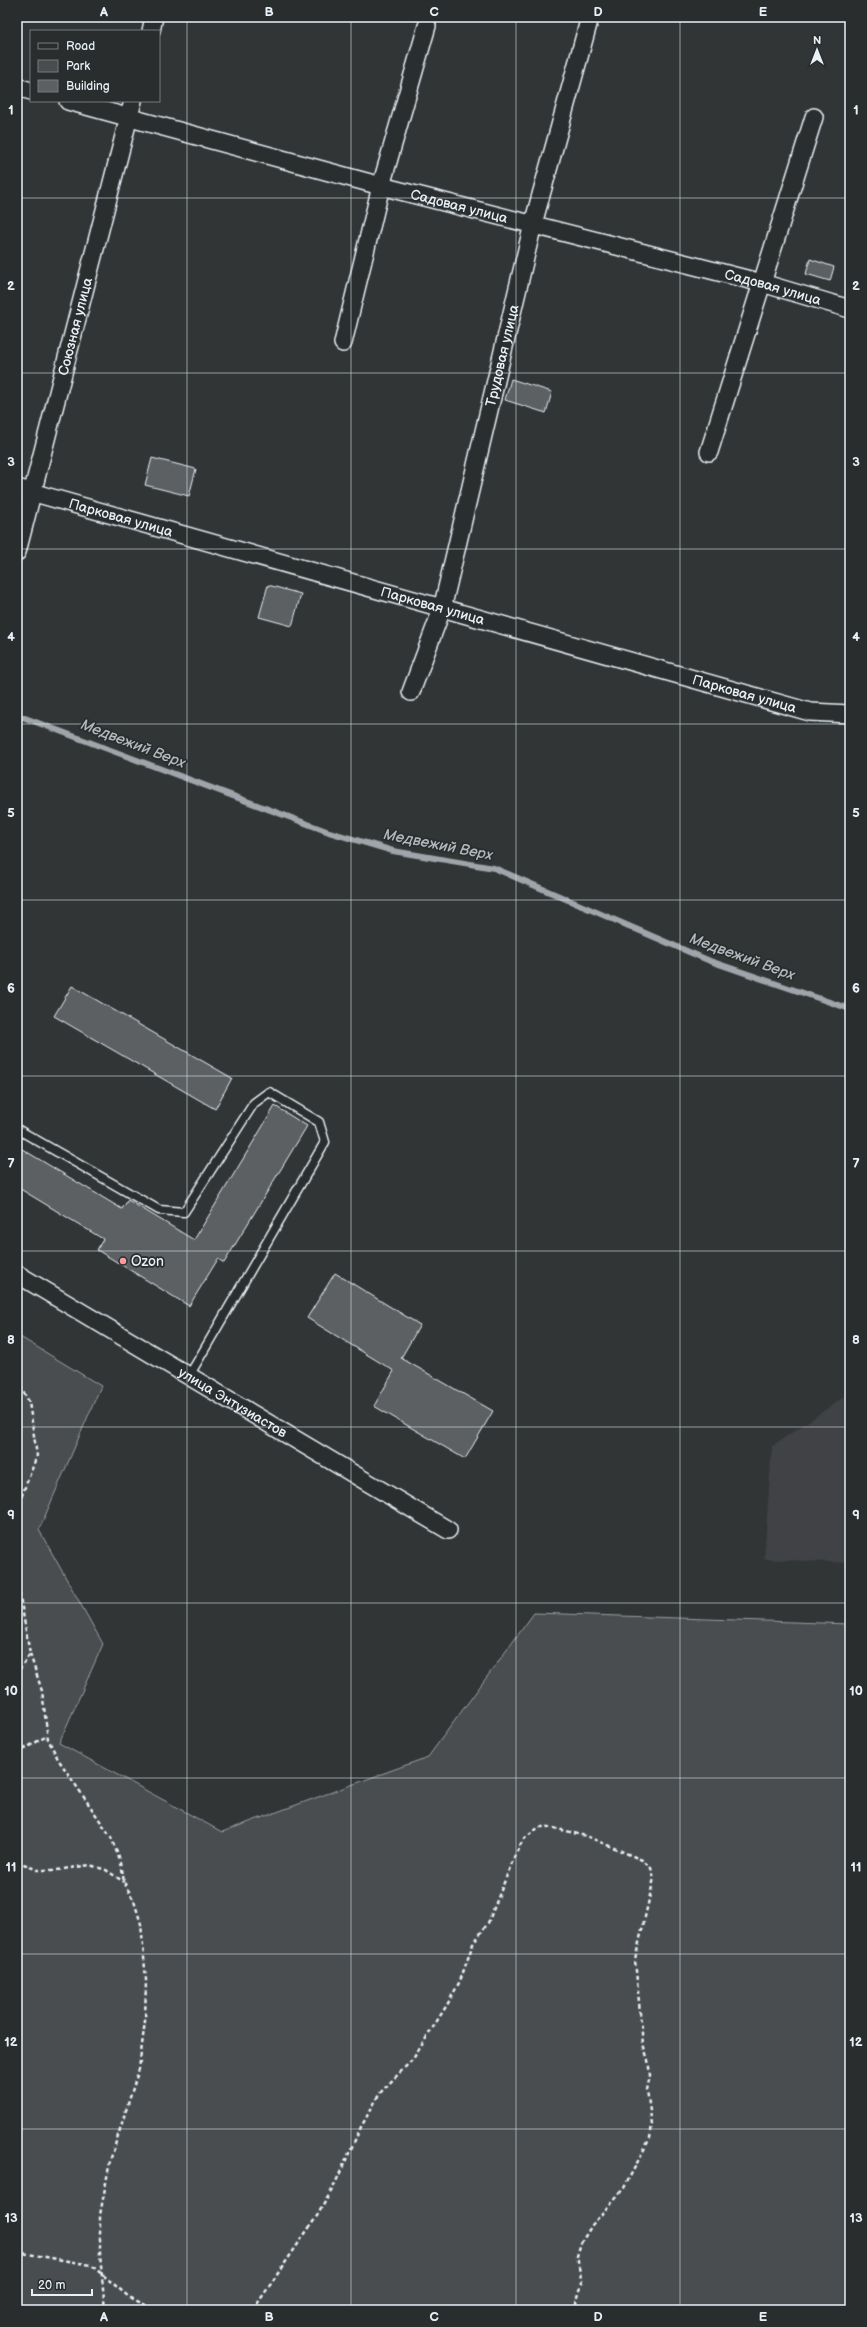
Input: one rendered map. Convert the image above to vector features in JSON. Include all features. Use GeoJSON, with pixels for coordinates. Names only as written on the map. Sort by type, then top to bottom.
{"type":"FeatureCollection","features":[{"type":"Feature","properties":{"kind":"street"},"geometry":{"type":"LineString","coordinates":[[151,30],[154,17]]}},
{"type":"Feature","properties":{"kind":"street","name":"Трудовая улица"},"geometry":{"type":"LineString","coordinates":[[411,692],[442,609],[533,224],[590,17]]}},
{"type":"Feature","properties":{"kind":"street"},"geometry":{"type":"LineString","coordinates":[[343,343],[381,186],[428,26]]}},
{"type":"Feature","properties":{"kind":"street"},"geometry":{"type":"LineString","coordinates":[[17,87],[30,91]]}},
{"type":"Feature","properties":{"kind":"street","name":"Садовая улица"},"geometry":{"type":"LineString","coordinates":[[72,102],[381,186],[762,283],[850,309]]}},
{"type":"Feature","properties":{"kind":"street","name":"Союзная улица"},"geometry":{"type":"LineString","coordinates":[[17,552],[25,490],[133,102]]}},
{"type":"Feature","properties":{"kind":"street"},"geometry":{"type":"LineString","coordinates":[[709,452],[814,117]]}},
{"type":"Feature","properties":{"kind":"street","name":"Парковая улица"},"geometry":{"type":"LineString","coordinates":[[25,490],[810,712],[850,714]]}},
{"type":"Feature","properties":{"kind":"street","name":"улица Энтузиастов"},"geometry":{"type":"LineString","coordinates":[[17,1274],[448,1530]]}},
{"type":"Feature","properties":{"kind":"lane"},"geometry":{"type":"LineString","coordinates":[[17,1129],[159,1210],[184,1212],[254,1103],[269,1092],[319,1122],[325,1142],[189,1376]]}},
{"type":"Feature","properties":{"kind":"path"},"geometry":{"type":"LineString","coordinates":[[17,1380],[29,1402],[37,1456],[17,1508]]}},
{"type":"Feature","properties":{"kind":"path"},"geometry":{"type":"LineString","coordinates":[[17,1579],[30,1654],[42,1691],[47,1736],[58,1759],[110,1837],[121,1864],[124,1882],[134,1901],[141,1924],[146,1980],[145,2021],[139,2069],[110,2162],[100,2215],[101,2273],[105,2310]]}},
{"type":"Feature","properties":{"kind":"path"},"geometry":{"type":"LineString","coordinates":[[17,1673],[30,1654]]}},
{"type":"Feature","properties":{"kind":"path"},"geometry":{"type":"LineString","coordinates":[[17,1753],[47,1736]]}},
{"type":"Feature","properties":{"kind":"path"},"geometry":{"type":"LineString","coordinates":[[253,2310],[318,2216],[333,2188],[361,2127],[380,2093],[412,2059],[440,2016],[460,1981],[473,1944],[488,1923],[515,1855],[523,1840],[539,1827],[550,1827],[586,1836],[642,1860],[651,1868],[654,1878],[635,1960],[643,2044],[648,2060],[650,2075],[647,2090],[652,2125],[650,2138],[624,2188],[592,2225],[581,2243],[577,2256],[582,2284],[574,2310]]}},
{"type":"Feature","properties":{"kind":"path"},"geometry":{"type":"LineString","coordinates":[[17,1861],[37,1870],[57,1870],[90,1866],[106,1870],[124,1882]]}},
{"type":"Feature","properties":{"kind":"path"},"geometry":{"type":"LineString","coordinates":[[17,2252],[73,2260],[91,2265],[129,2297],[156,2310]]}},
{"type":"Feature","properties":{"kind":"shaded area"},"geometry":{"type":"Polygon","coordinates":[[[850,1393],[850,1563],[764,1559],[772,1446],[850,1393]]]}},
{"type":"Feature","properties":{"kind":"green space"},"geometry":{"type":"Polygon","coordinates":[[[17,1335],[101,1386],[39,1530],[103,1644],[59,1743],[222,1832],[428,1757],[534,1613],[850,1624],[850,2310],[17,2310],[17,1335]]]}},
{"type":"Feature","properties":{"kind":"building"},"geometry":{"type":"Polygon","coordinates":[[[810,259],[834,267],[830,281],[806,274],[810,259]]]}},
{"type":"Feature","properties":{"kind":"building"},"geometry":{"type":"Polygon","coordinates":[[[511,379],[552,392],[546,413],[505,400],[511,379]]]}},
{"type":"Feature","properties":{"kind":"building"},"geometry":{"type":"Polygon","coordinates":[[[152,458],[196,469],[189,496],[145,485],[152,458]]]}},
{"type":"Feature","properties":{"kind":"building"},"geometry":{"type":"Polygon","coordinates":[[[268,585],[301,594],[292,626],[259,617],[268,585]]]}},
{"type":"Feature","properties":{"kind":"building"},"geometry":{"type":"Polygon","coordinates":[[[72,986],[232,1078],[215,1109],[54,1016],[72,986]]]}},
{"type":"Feature","properties":{"kind":"building"},"geometry":{"type":"Polygon","coordinates":[[[275,1106],[307,1126],[224,1263],[218,1259],[189,1306],[97,1250],[103,1239],[17,1187],[17,1146],[122,1209],[128,1200],[194,1240],[275,1106]]]}},
{"type":"Feature","properties":{"kind":"building"},"geometry":{"type":"Polygon","coordinates":[[[335,1273],[420,1325],[401,1358],[493,1411],[465,1459],[374,1406],[394,1371],[307,1318],[335,1273]]]}},
{"type":"Feature","properties":{"kind":"waterway","name":"Медвежий Верх"},"geometry":{"type":"LineString","coordinates":[[17,715],[329,832],[393,851],[494,868],[710,961],[850,1009]]}},
{"type":"Feature","properties":{"kind":"place","name":"Ozon"},"geometry":{"type":"Point","coordinates":[123,1261]}}]}
